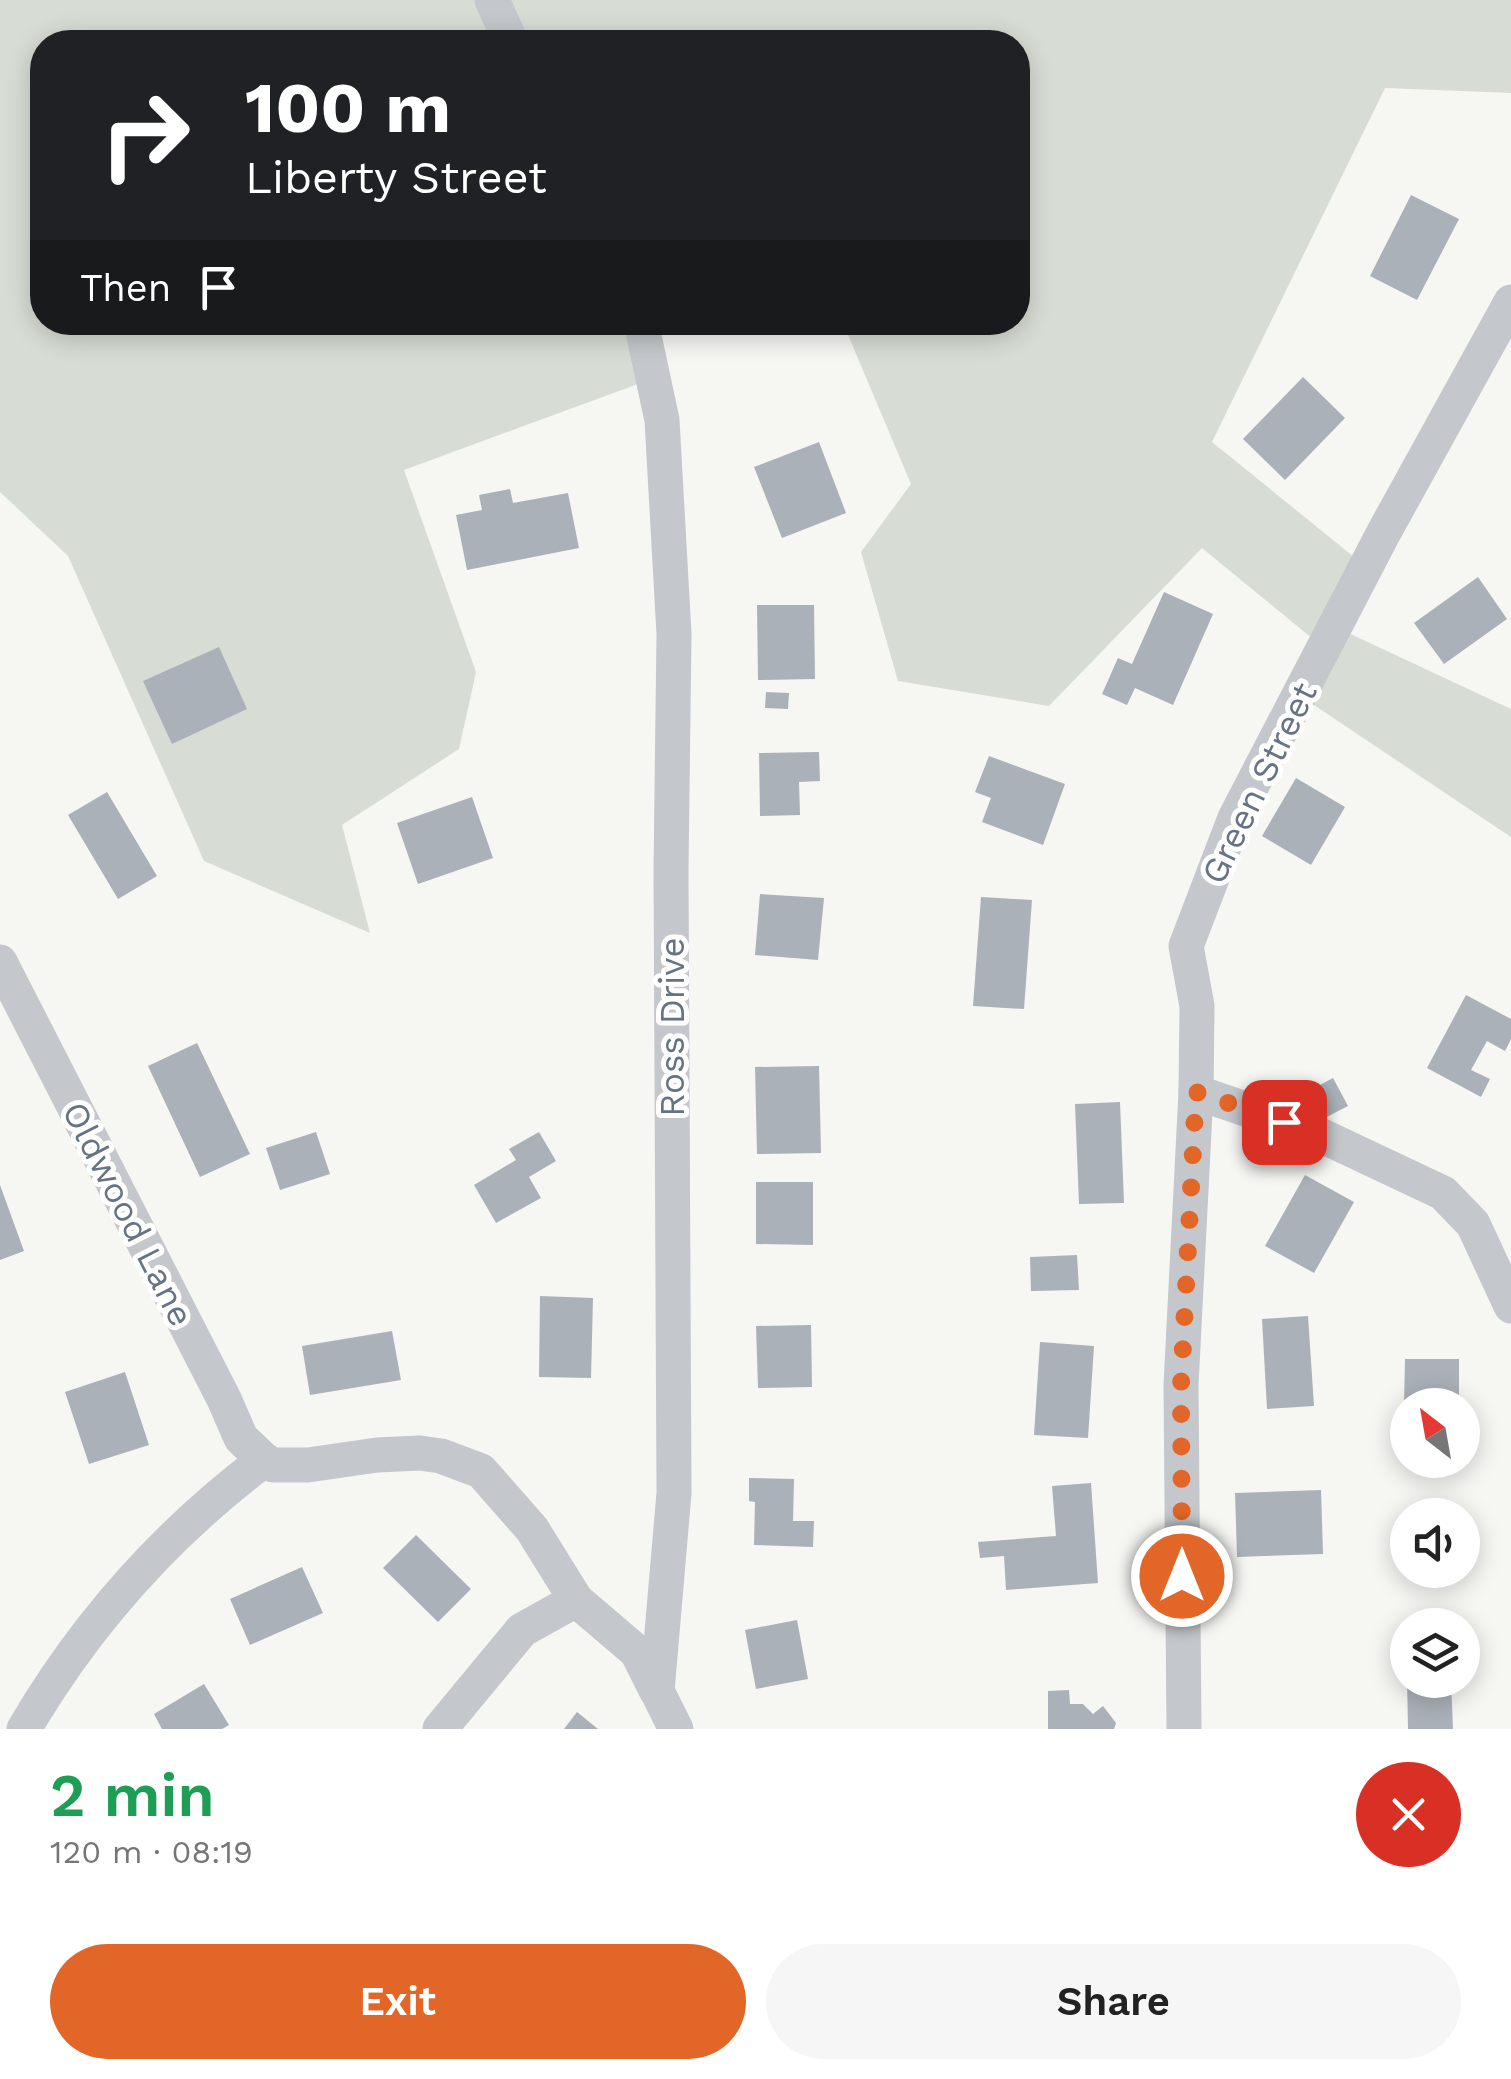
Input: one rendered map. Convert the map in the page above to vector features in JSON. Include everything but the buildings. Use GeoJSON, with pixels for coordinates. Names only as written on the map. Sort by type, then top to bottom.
{"type":"FeatureCollection","features":[{"type":"Feature","properties":{"kind":"street"},"geometry":{"type":"LineString","coordinates":[[492,0],[505,30]]}},
{"type":"Feature","properties":{"kind":"street","name":"Green Street"},"geometry":{"type":"LineString","coordinates":[[1184,1729],[1181,1385],[1197,1006],[1186,946],[1235,818],[1384,532],[1511,302]]}},
{"type":"Feature","properties":{"kind":"street","name":"Ross Drive"},"geometry":{"type":"LineString","coordinates":[[644,335],[662,420],[674,634],[674,1493],[657,1692]]}},
{"type":"Feature","properties":{"kind":"street","name":"Oldwood Lane"},"geometry":{"type":"LineString","coordinates":[[0,962],[224,1399],[240,1438],[264,1460]]}},
{"type":"Feature","properties":{"kind":"street"},"geometry":{"type":"LineString","coordinates":[[1196,1092],[1318,1134],[1443,1194],[1472,1224],[1511,1306]]}},
{"type":"Feature","properties":{"kind":"street"},"geometry":{"type":"LineString","coordinates":[[24,1729],[98,1617],[180,1532],[264,1460],[274,1465],[308,1465],[420,1453],[461,1462],[480,1471],[532,1529],[576,1600],[637,1652],[676,1729]]}},
{"type":"Feature","properties":{"kind":"street"},"geometry":{"type":"LineString","coordinates":[[440,1729],[522,1630],[576,1600]]}},
{"type":"Feature","properties":{"kind":"shaded area"},"geometry":{"type":"Polygon","coordinates":[[[0,0],[1511,0],[1511,93],[1385,88],[1212,442],[1375,574],[1342,630],[1511,709],[1511,837],[1296,693],[1324,648],[1202,548],[1049,706],[898,681],[861,552],[911,484],[848,335],[1030,335],[1030,30],[30,30],[30,335],[641,335],[657,377],[404,470],[476,672],[459,749],[342,825],[370,933],[204,861],[68,556],[0,492],[0,0]]]}},
{"type":"Feature","properties":{"kind":"route"},"geometry":{"type":"LineString","coordinates":[[1182,1576],[1181,1385],[1196,1092],[1284,1122]]}}]}
